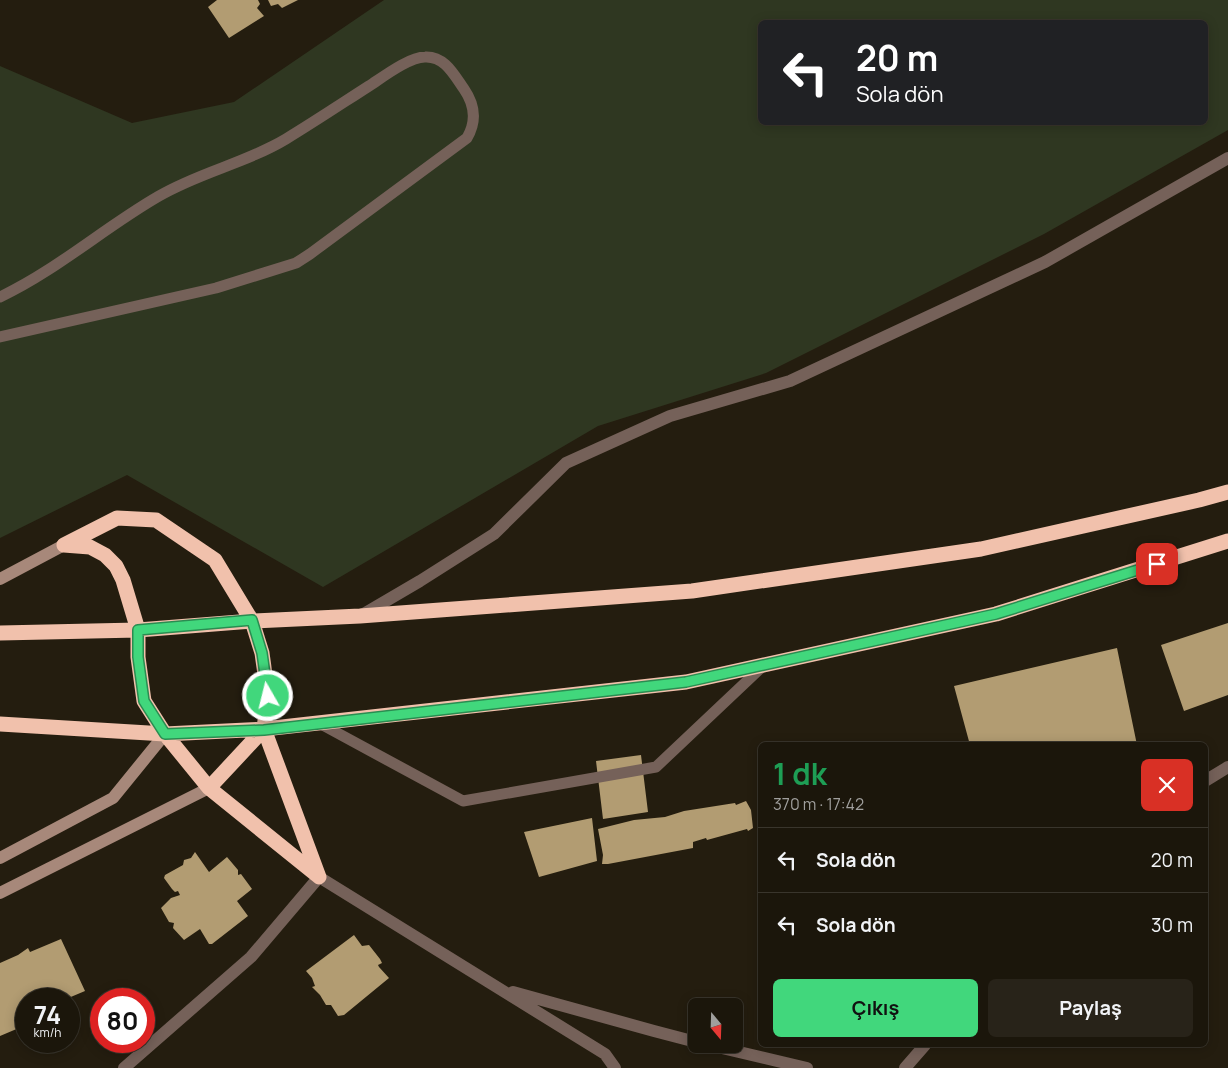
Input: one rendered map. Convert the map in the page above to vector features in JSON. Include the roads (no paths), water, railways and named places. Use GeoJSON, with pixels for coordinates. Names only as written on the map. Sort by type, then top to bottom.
{"type":"FeatureCollection","features":[{"type":"Feature","properties":{"kind":"highway"},"geometry":{"type":"LineString","coordinates":[[0,634],[138,630],[252,620],[360,616],[692,591],[981,549],[1228,492]]}},
{"type":"Feature","properties":{"kind":"highway"},"geometry":{"type":"LineString","coordinates":[[64,545],[117,518],[156,520],[214,560],[252,620],[262,653],[268,696],[264,730],[319,877]]}},
{"type":"Feature","properties":{"kind":"highway"},"geometry":{"type":"LineString","coordinates":[[0,724],[165,734],[264,730],[686,682],[996,614],[1228,541]]}},
{"type":"Feature","properties":{"kind":"highway"},"geometry":{"type":"LineString","coordinates":[[64,545],[90,547],[105,555],[116,566],[123,580],[138,630],[138,657],[144,701],[165,734],[209,788],[319,877]]}},
{"type":"Feature","properties":{"kind":"highway"},"geometry":{"type":"LineString","coordinates":[[209,788],[264,730]]}},
{"type":"Feature","properties":{"kind":"street"},"geometry":{"type":"LineString","coordinates":[[360,616],[494,534],[566,463],[670,416],[790,381],[1045,262],[1228,158]]}},
{"type":"Feature","properties":{"kind":"street"},"geometry":{"type":"LineString","coordinates":[[0,579],[64,545]]}},
{"type":"Feature","properties":{"kind":"street"},"geometry":{"type":"LineString","coordinates":[[0,858],[113,798],[165,734]]}},
{"type":"Feature","properties":{"kind":"street"},"geometry":{"type":"LineString","coordinates":[[1208,779],[1228,767]]}},
{"type":"Feature","properties":{"kind":"street"},"geometry":{"type":"LineString","coordinates":[[0,894],[209,788]]}},
{"type":"Feature","properties":{"kind":"street"},"geometry":{"type":"LineString","coordinates":[[124,1068],[251,957],[319,877],[605,1054],[615,1068]]}},
{"type":"Feature","properties":{"kind":"street"},"geometry":{"type":"LineString","coordinates":[[499,988],[688,1040]]}},
{"type":"Feature","properties":{"kind":"street"},"geometry":{"type":"LineString","coordinates":[[905,1068],[923,1047]]}},
{"type":"Feature","properties":{"kind":"street"},"geometry":{"type":"LineString","coordinates":[[743,1053],[807,1068]]}},
{"type":"Feature","properties":{"kind":"lane"},"geometry":{"type":"LineString","coordinates":[[0,297],[31,280],[159,196],[198,176],[251,157],[285,140],[412,60],[426,57],[441,61],[449,67],[471,101],[474,119],[472,130],[467,138],[310,254],[296,262],[216,288],[0,337]]}},
{"type":"Feature","properties":{"kind":"lane"},"geometry":{"type":"LineString","coordinates":[[319,723],[463,801],[656,767],[764,665]]}}]}
